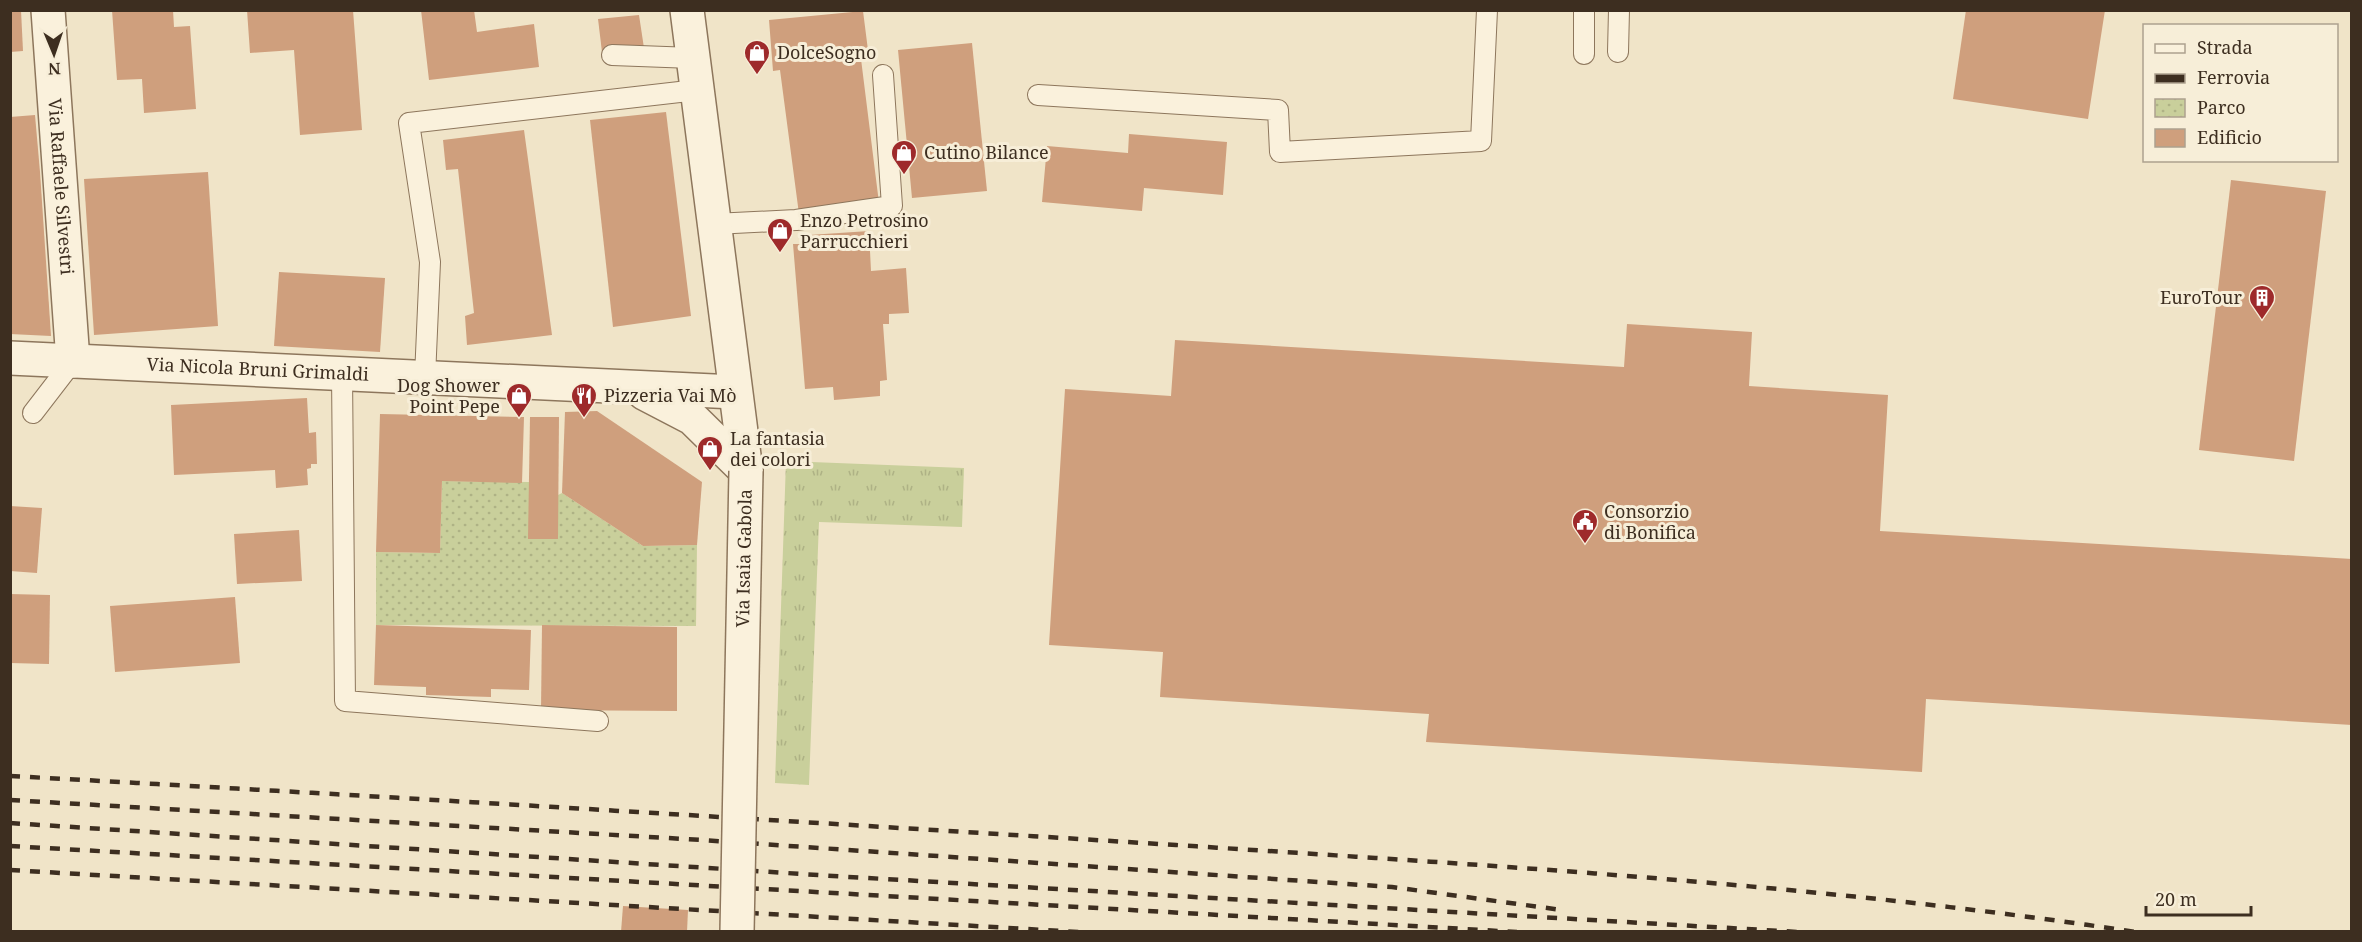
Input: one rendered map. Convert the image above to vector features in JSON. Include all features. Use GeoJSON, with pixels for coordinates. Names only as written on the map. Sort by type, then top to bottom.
{"type":"FeatureCollection","features":[{"type":"Feature","properties":{"kind":"street","name":"Via Raffaele Silvestri"},"geometry":{"type":"LineString","coordinates":[[48,10],[73,361]]}},
{"type":"Feature","properties":{"kind":"street","name":"Via Isaia Gabola"},"geometry":{"type":"LineString","coordinates":[[687,10],[746,471],[737,932]]}},
{"type":"Feature","properties":{"kind":"street","name":"Via Nicola Bruni Grimaldi"},"geometry":{"type":"LineString","coordinates":[[10,358],[735,392]]}},
{"type":"Feature","properties":{"kind":"street","name":"Via Nicola Bruni Grimaldi"},"geometry":{"type":"LineString","coordinates":[[613,386],[648,393],[692,418],[746,471]]}},
{"type":"Feature","properties":{"kind":"lane"},"geometry":{"type":"LineString","coordinates":[[1038,95],[1278,110],[1280,152],[1481,141],[1487,10]]}},
{"type":"Feature","properties":{"kind":"lane"},"geometry":{"type":"LineString","coordinates":[[1584,10],[1584,54]]}},
{"type":"Feature","properties":{"kind":"lane"},"geometry":{"type":"LineString","coordinates":[[1618,52],[1619,10]]}},
{"type":"Feature","properties":{"kind":"lane"},"geometry":{"type":"LineString","coordinates":[[612,55],[695,74]]}},
{"type":"Feature","properties":{"kind":"lane"},"geometry":{"type":"LineString","coordinates":[[425,377],[430,262],[409,123],[695,74]]}},
{"type":"Feature","properties":{"kind":"lane"},"geometry":{"type":"LineString","coordinates":[[714,224],[796,220],[892,206],[883,75]]}},
{"type":"Feature","properties":{"kind":"lane"},"geometry":{"type":"LineString","coordinates":[[33,412],[73,361]]}},
{"type":"Feature","properties":{"kind":"lane"},"geometry":{"type":"LineString","coordinates":[[342,373],[345,701],[598,721]]}},
{"type":"Feature","properties":{"kind":"green space"},"geometry":{"type":"Polygon","coordinates":[[[786,461],[964,468],[962,527],[819,522],[809,785],[775,783],[786,461]]]}},
{"type":"Feature","properties":{"kind":"green space"},"geometry":{"type":"Polygon","coordinates":[[[442,481],[529,482],[558,495],[562,493],[643,546],[697,545],[696,626],[376,625],[376,552],[440,553],[442,481]]]}},
{"type":"Feature","properties":{"kind":"building"},"geometry":{"type":"Polygon","coordinates":[[[10,10],[21,10],[23,51],[10,52],[10,10]]]}},
{"type":"Feature","properties":{"kind":"building"},"geometry":{"type":"Polygon","coordinates":[[[112,10],[173,10],[174,27],[190,26],[196,109],[144,113],[142,79],[117,80],[112,10]]]}},
{"type":"Feature","properties":{"kind":"building"},"geometry":{"type":"Polygon","coordinates":[[[247,10],[353,10],[362,130],[300,135],[294,50],[250,53],[247,10]]]}},
{"type":"Feature","properties":{"kind":"building"},"geometry":{"type":"Polygon","coordinates":[[[421,10],[474,10],[477,32],[534,24],[539,67],[429,80],[421,10]]]}},
{"type":"Feature","properties":{"kind":"building"},"geometry":{"type":"Polygon","coordinates":[[[1966,10],[2105,10],[2088,119],[1953,99],[1966,10]]]}},
{"type":"Feature","properties":{"kind":"building"},"geometry":{"type":"Polygon","coordinates":[[[863,11],[869,58],[861,59],[879,203],[799,214],[780,70],[773,71],[769,20],[863,11]]]}},
{"type":"Feature","properties":{"kind":"building"},"geometry":{"type":"Polygon","coordinates":[[[639,15],[644,48],[602,52],[598,19],[639,15]]]}},
{"type":"Feature","properties":{"kind":"building"},"geometry":{"type":"Polygon","coordinates":[[[972,43],[987,191],[912,198],[898,50],[972,43]]]}},
{"type":"Feature","properties":{"kind":"building"},"geometry":{"type":"Polygon","coordinates":[[[666,112],[691,316],[613,327],[590,120],[666,112]]]}},
{"type":"Feature","properties":{"kind":"building"},"geometry":{"type":"Polygon","coordinates":[[[35,115],[51,336],[10,334],[10,117],[35,115]]]}},
{"type":"Feature","properties":{"kind":"building"},"geometry":{"type":"Polygon","coordinates":[[[524,130],[552,335],[467,345],[465,316],[474,313],[458,169],[446,170],[443,140],[524,130]]]}},
{"type":"Feature","properties":{"kind":"building"},"geometry":{"type":"Polygon","coordinates":[[[1129,134],[1227,142],[1223,195],[1144,188],[1142,211],[1042,202],[1047,146],[1128,153],[1129,134]]]}},
{"type":"Feature","properties":{"kind":"building"},"geometry":{"type":"Polygon","coordinates":[[[208,172],[218,326],[94,335],[84,179],[208,172]]]}},
{"type":"Feature","properties":{"kind":"building","name":"EuroTour"},"geometry":{"type":"Polygon","coordinates":[[[2231,180],[2326,191],[2294,461],[2199,450],[2231,180]]]}},
{"type":"Feature","properties":{"kind":"building"},"geometry":{"type":"Polygon","coordinates":[[[869,231],[871,271],[906,268],[909,313],[889,314],[889,324],[883,324],[887,380],[880,381],[880,396],[834,400],[833,387],[805,389],[793,244],[802,244],[802,239],[809,239],[809,235],[869,231]]]}},
{"type":"Feature","properties":{"kind":"building"},"geometry":{"type":"Polygon","coordinates":[[[279,272],[385,278],[380,352],[274,346],[279,272]]]}},
{"type":"Feature","properties":{"kind":"building","name":"Consorzio di Bonifica"},"geometry":{"type":"Polygon","coordinates":[[[1627,324],[1752,332],[1749,386],[1888,395],[1880,531],[2352,559],[2352,725],[1926,699],[1922,772],[1426,742],[1429,714],[1160,697],[1163,652],[1049,645],[1065,389],[1171,396],[1175,340],[1624,367],[1627,324]]]}},
{"type":"Feature","properties":{"kind":"building"},"geometry":{"type":"Polygon","coordinates":[[[307,398],[309,433],[316,432],[317,464],[311,464],[311,468],[307,469],[308,485],[276,488],[275,470],[174,475],[171,405],[307,398]]]}},
{"type":"Feature","properties":{"kind":"building"},"geometry":{"type":"Polygon","coordinates":[[[597,411],[702,482],[697,545],[643,546],[562,493],[565,412],[597,411]]]}},
{"type":"Feature","properties":{"kind":"building"},"geometry":{"type":"Polygon","coordinates":[[[380,414],[524,417],[522,483],[442,481],[440,553],[376,552],[380,414]]]}},
{"type":"Feature","properties":{"kind":"building"},"geometry":{"type":"Polygon","coordinates":[[[530,417],[559,417],[558,539],[528,539],[530,417]]]}},
{"type":"Feature","properties":{"kind":"building"},"geometry":{"type":"Polygon","coordinates":[[[10,506],[42,508],[37,573],[10,571],[10,506]]]}},
{"type":"Feature","properties":{"kind":"building"},"geometry":{"type":"Polygon","coordinates":[[[299,530],[302,581],[237,584],[234,534],[299,530]]]}},
{"type":"Feature","properties":{"kind":"building"},"geometry":{"type":"Polygon","coordinates":[[[10,594],[50,595],[49,664],[10,663],[10,594]]]}},
{"type":"Feature","properties":{"kind":"building"},"geometry":{"type":"Polygon","coordinates":[[[235,597],[240,663],[115,672],[110,606],[235,597]]]}},
{"type":"Feature","properties":{"kind":"building"},"geometry":{"type":"Polygon","coordinates":[[[376,625],[531,630],[529,690],[491,689],[491,697],[426,695],[426,687],[374,685],[376,625]]]}},
{"type":"Feature","properties":{"kind":"building"},"geometry":{"type":"Polygon","coordinates":[[[542,625],[677,627],[677,711],[541,710],[542,625]]]}},
{"type":"Feature","properties":{"kind":"building"},"geometry":{"type":"Polygon","coordinates":[[[623,906],[688,910],[687,932],[621,932],[623,906]]]}},
{"type":"Feature","properties":{"kind":"railway"},"geometry":{"type":"LineString","coordinates":[[10,776],[739,818],[1537,869],[1897,901],[2136,932]]}},
{"type":"Feature","properties":{"kind":"railway"},"geometry":{"type":"LineString","coordinates":[[10,800],[702,840],[1392,887],[1562,910]]}},
{"type":"Feature","properties":{"kind":"railway"},"geometry":{"type":"LineString","coordinates":[[10,823],[833,876],[1798,932]]}},
{"type":"Feature","properties":{"kind":"railway"},"geometry":{"type":"LineString","coordinates":[[10,846],[1517,932]]}},
{"type":"Feature","properties":{"kind":"railway"},"geometry":{"type":"LineString","coordinates":[[10,870],[1079,932]]}},
{"type":"Feature","properties":{"kind":"place","name":"DolceSogno"},"geometry":{"type":"Point","coordinates":[757,76]}},
{"type":"Feature","properties":{"kind":"place","name":"Cutino Bilance"},"geometry":{"type":"Point","coordinates":[904,176]}},
{"type":"Feature","properties":{"kind":"place","name":"Enzo Petrosino Parrucchieri"},"geometry":{"type":"Point","coordinates":[780,254]}},
{"type":"Feature","properties":{"kind":"place","name":"EuroTour"},"geometry":{"type":"Point","coordinates":[2262,321]}},
{"type":"Feature","properties":{"kind":"place","name":"Dog Shower Point Pepe"},"geometry":{"type":"Point","coordinates":[519,419]}},
{"type":"Feature","properties":{"kind":"place","name":"Pizzeria Vai Mò"},"geometry":{"type":"Point","coordinates":[584,419]}},
{"type":"Feature","properties":{"kind":"place","name":"La fantasia dei colori"},"geometry":{"type":"Point","coordinates":[710,472]}},
{"type":"Feature","properties":{"kind":"place","name":"Consorzio di Bonifica"},"geometry":{"type":"Point","coordinates":[1585,545]}}]}
